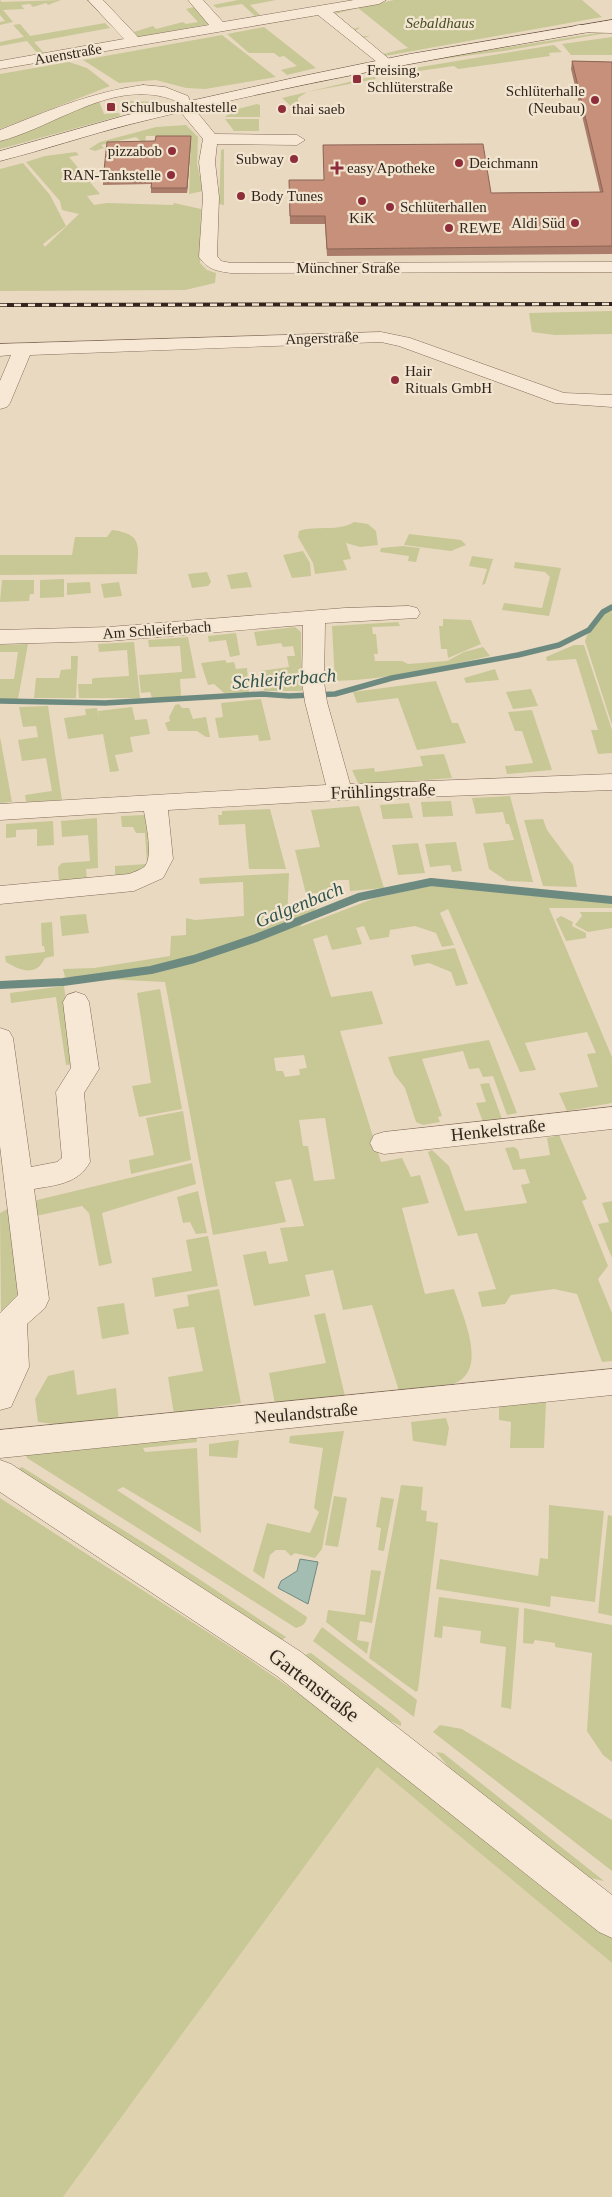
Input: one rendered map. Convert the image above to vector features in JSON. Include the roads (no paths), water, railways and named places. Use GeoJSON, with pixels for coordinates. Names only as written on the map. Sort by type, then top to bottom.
{"type":"FeatureCollection","features":[{"type":"Feature","properties":{"kind":"street","name":"Auenstraße"},"geometry":{"type":"LineString","coordinates":[[95,0],[135,42]]}},
{"type":"Feature","properties":{"kind":"street"},"geometry":{"type":"LineString","coordinates":[[195,0],[220,27]]}},
{"type":"Feature","properties":{"kind":"street","name":"Auenstraße"},"geometry":{"type":"LineString","coordinates":[[0,65],[321,10],[343,3],[379,0]]}},
{"type":"Feature","properties":{"kind":"street"},"geometry":{"type":"LineString","coordinates":[[321,10],[387,63]]}},
{"type":"Feature","properties":{"kind":"street"},"geometry":{"type":"LineString","coordinates":[[0,156],[64,137],[184,107],[387,63],[612,24]]}},
{"type":"Feature","properties":{"kind":"street"},"geometry":{"type":"LineString","coordinates":[[579,29],[612,29]]}},
{"type":"Feature","properties":{"kind":"street"},"geometry":{"type":"LineString","coordinates":[[0,136],[110,93],[135,90],[155,91],[165,101],[184,107],[211,139],[298,140]]}},
{"type":"Feature","properties":{"kind":"street","name":"Münchner Straße"},"geometry":{"type":"LineString","coordinates":[[211,139],[206,152],[211,200],[208,257],[215,265],[230,268],[612,267]]}},
{"type":"Feature","properties":{"kind":"street","name":"Angerstraße"},"geometry":{"type":"LineString","coordinates":[[0,350],[381,338],[404,342],[562,399],[612,401]]}},
{"type":"Feature","properties":{"kind":"street"},"geometry":{"type":"LineString","coordinates":[[0,403],[22,349]]}},
{"type":"Feature","properties":{"kind":"street","name":"Am Schleiferbach"},"geometry":{"type":"LineString","coordinates":[[0,637],[109,634],[314,618],[409,613]]}},
{"type":"Feature","properties":{"kind":"street"},"geometry":{"type":"LineString","coordinates":[[314,618],[315,692],[340,792]]}},
{"type":"Feature","properties":{"kind":"street","name":"Frühlingstraße"},"geometry":{"type":"LineString","coordinates":[[0,812],[340,792],[612,782]]}},
{"type":"Feature","properties":{"kind":"street"},"geometry":{"type":"LineString","coordinates":[[0,895],[134,882],[154,872],[161,858],[155,803]]}},
{"type":"Feature","properties":{"kind":"street"},"geometry":{"type":"LineString","coordinates":[[19,1181],[65,1172],[76,1162],[70,1092],[74,1084],[82,1077],[85,1069],[76,1002]]}},
{"type":"Feature","properties":{"kind":"street"},"geometry":{"type":"LineString","coordinates":[[0,1038],[34,1299],[12,1319],[14,1367],[0,1397]]}},
{"type":"Feature","properties":{"kind":"street","name":"Henkelstraße"},"geometry":{"type":"LineString","coordinates":[[384,1144],[612,1118]]}},
{"type":"Feature","properties":{"kind":"street","name":"Neulandstraße"},"geometry":{"type":"LineString","coordinates":[[0,1444],[612,1382]]}},
{"type":"Feature","properties":{"kind":"street","name":"Gartenstraße"},"geometry":{"type":"LineString","coordinates":[[0,1474],[289,1664],[612,1919]]}},
{"type":"Feature","properties":{"kind":"waterway","name":"Schleiferbach"},"geometry":{"type":"LineString","coordinates":[[0,701],[105,703],[262,694],[289,696],[335,694],[392,678],[518,655],[559,645],[589,630],[603,612],[612,607]]}},
{"type":"Feature","properties":{"kind":"waterway","name":"Galgenbach"},"geometry":{"type":"LineString","coordinates":[[0,985],[63,982],[151,970],[194,959],[256,938],[359,897],[431,882],[612,900]]}},
{"type":"Feature","properties":{"kind":"railway"},"geometry":{"type":"LineString","coordinates":[[0,305],[612,304]]}},
{"type":"Feature","properties":{"kind":"place","name":"Freising, Schlüterstraße"},"geometry":{"type":"Point","coordinates":[357,79]}},
{"type":"Feature","properties":{"kind":"place","name":"Schlüterhalle (Neubau)"},"geometry":{"type":"Point","coordinates":[595,100]}},
{"type":"Feature","properties":{"kind":"place","name":"Schulbushaltestelle"},"geometry":{"type":"Point","coordinates":[111,107]}},
{"type":"Feature","properties":{"kind":"place","name":"thai saeb"},"geometry":{"type":"Point","coordinates":[282,109]}},
{"type":"Feature","properties":{"kind":"place","name":"pizzabob"},"geometry":{"type":"Point","coordinates":[172,151]}},
{"type":"Feature","properties":{"kind":"place","name":"Subway"},"geometry":{"type":"Point","coordinates":[294,159]}},
{"type":"Feature","properties":{"kind":"place","name":"Deichmann"},"geometry":{"type":"Point","coordinates":[459,163]}},
{"type":"Feature","properties":{"kind":"place","name":"easy Apotheke"},"geometry":{"type":"Point","coordinates":[337,168]}},
{"type":"Feature","properties":{"kind":"place","name":"RAN-Tankstelle"},"geometry":{"type":"Point","coordinates":[171,175]}},
{"type":"Feature","properties":{"kind":"place","name":"Body Tunes"},"geometry":{"type":"Point","coordinates":[241,196]}},
{"type":"Feature","properties":{"kind":"place","name":"KiK"},"geometry":{"type":"Point","coordinates":[362,201]}},
{"type":"Feature","properties":{"kind":"place","name":"Schlüterhallen"},"geometry":{"type":"Point","coordinates":[390,207]}},
{"type":"Feature","properties":{"kind":"place","name":"Aldi Süd"},"geometry":{"type":"Point","coordinates":[575,223]}},
{"type":"Feature","properties":{"kind":"place","name":"REWE"},"geometry":{"type":"Point","coordinates":[449,228]}},
{"type":"Feature","properties":{"kind":"place","name":"Hair Rituals GmbH"},"geometry":{"type":"Point","coordinates":[395,380]}},
{"type":"Feature","properties":{"kind":"park label","name":"Sebaldhaus"},"geometry":{"type":"Point","coordinates":[440,23]}}]}
